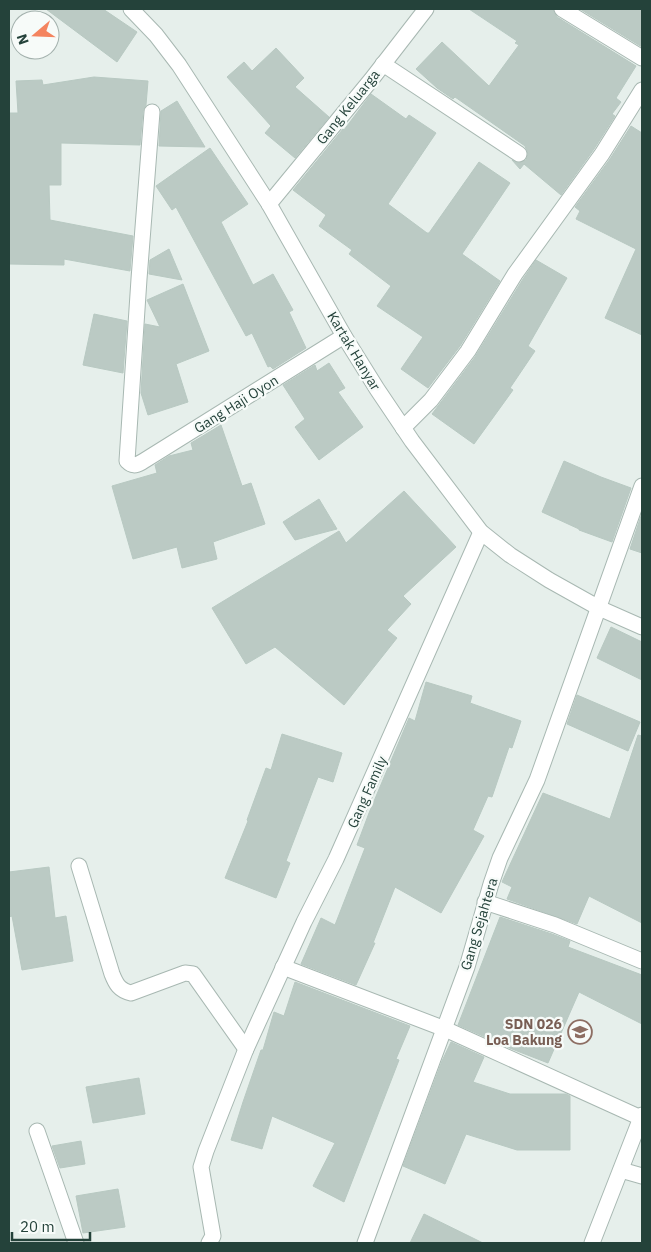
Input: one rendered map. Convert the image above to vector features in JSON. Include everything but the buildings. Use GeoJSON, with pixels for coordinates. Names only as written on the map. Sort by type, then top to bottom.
{"type":"FeatureCollection","features":[{"type":"Feature","properties":{"kind":"street","name":"Kartak Hanyar"},"geometry":{"type":"LineString","coordinates":[[131,9],[156,35],[179,65],[269,204],[344,336],[403,428],[481,532],[510,555],[549,580],[599,608],[642,627]]}},
{"type":"Feature","properties":{"kind":"street","name":"Gang Keluarga"},"geometry":{"type":"LineString","coordinates":[[269,204],[426,9]]}},
{"type":"Feature","properties":{"kind":"street"},"geometry":{"type":"LineString","coordinates":[[562,9],[642,58]]}},
{"type":"Feature","properties":{"kind":"street"},"geometry":{"type":"LineString","coordinates":[[383,64],[519,154]]}},
{"type":"Feature","properties":{"kind":"street"},"geometry":{"type":"LineString","coordinates":[[403,428],[431,400],[468,351],[515,274],[602,154],[642,90]]}},
{"type":"Feature","properties":{"kind":"street","name":"Gang Haji Oyon"},"geometry":{"type":"LineString","coordinates":[[152,112],[137,299],[127,461],[131,465],[136,466],[344,336]]}},
{"type":"Feature","properties":{"kind":"street"},"geometry":{"type":"LineString","coordinates":[[599,608],[642,486]]}},
{"type":"Feature","properties":{"kind":"street","name":"Gang Family"},"geometry":{"type":"LineString","coordinates":[[209,1243],[213,1236],[201,1167],[246,1049],[283,967],[336,859],[481,532]]}},
{"type":"Feature","properties":{"kind":"street","name":"Gang Sejahtera"},"geometry":{"type":"LineString","coordinates":[[366,1243],[467,967],[485,902],[500,858],[537,780],[599,608]]}},
{"type":"Feature","properties":{"kind":"street"},"geometry":{"type":"LineString","coordinates":[[79,866],[117,986],[131,993],[185,973],[193,974],[246,1049]]}},
{"type":"Feature","properties":{"kind":"street"},"geometry":{"type":"LineString","coordinates":[[485,902],[555,925],[642,961]]}},
{"type":"Feature","properties":{"kind":"street"},"geometry":{"type":"LineString","coordinates":[[283,967],[445,1029],[642,1117],[592,1243]]}},
{"type":"Feature","properties":{"kind":"street"},"geometry":{"type":"LineString","coordinates":[[37,1131],[76,1243]]}},
{"type":"Feature","properties":{"kind":"street"},"geometry":{"type":"LineString","coordinates":[[621,1170],[642,1176]]}},
{"type":"Feature","properties":{"kind":"place","name":"SDN 026 Loa Bakung"},"geometry":{"type":"Point","coordinates":[580,1032]}}]}
